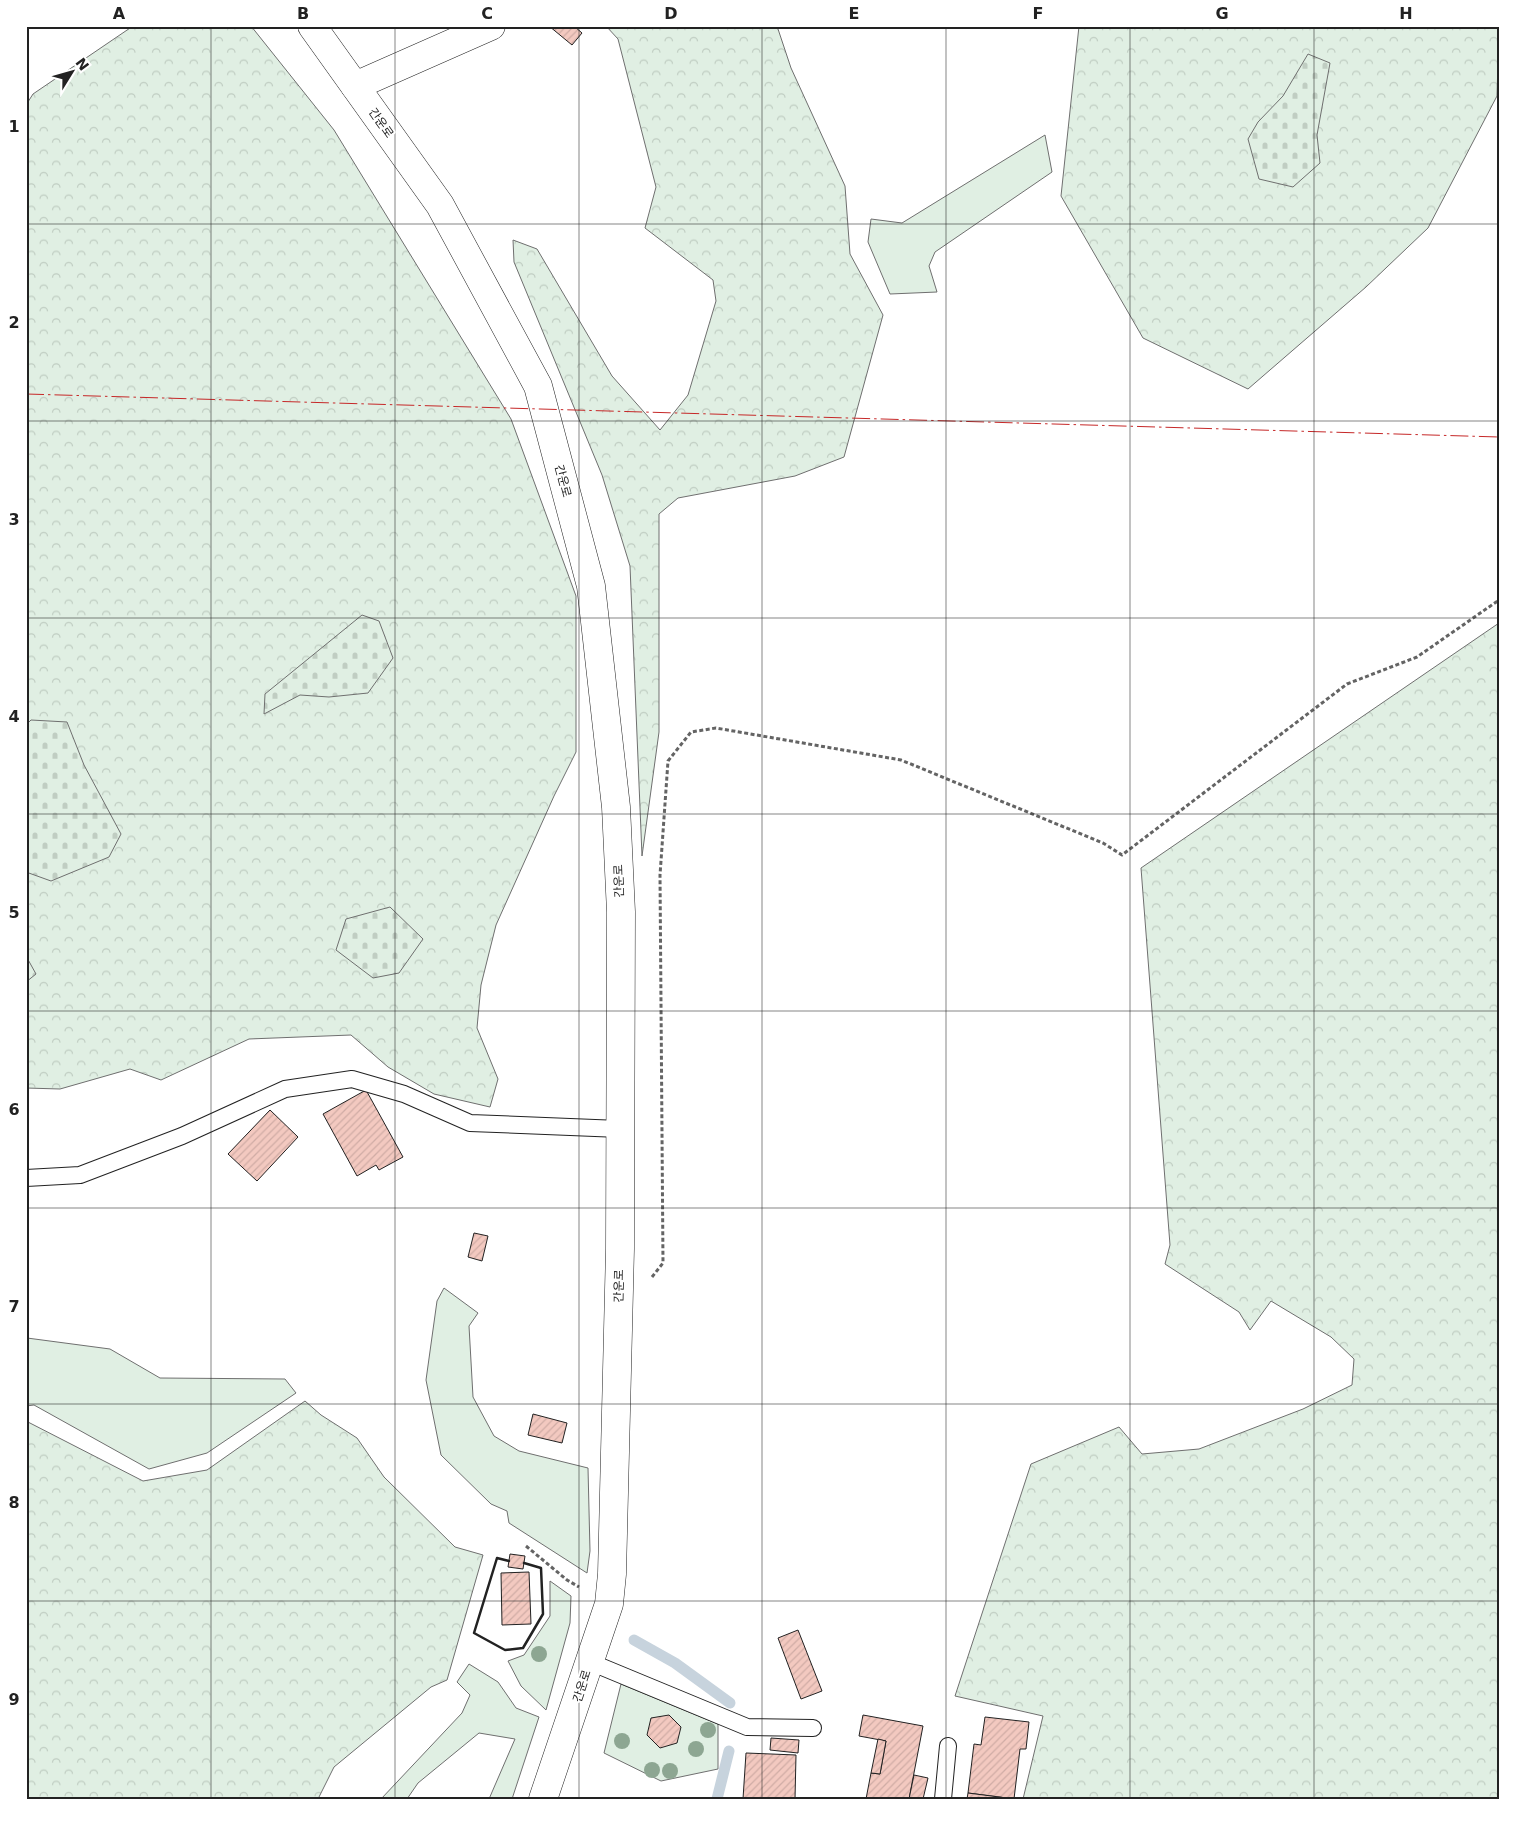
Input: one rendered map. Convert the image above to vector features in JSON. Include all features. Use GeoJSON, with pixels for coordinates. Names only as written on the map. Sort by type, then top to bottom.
{"type":"FeatureCollection","features":[{"type":"Feature","properties":{"kind":"street","name":"간운로"},"geometry":{"type":"LineString","coordinates":[[312,26],[440,205],[538,386],[592,586],[616,807],[621,912],[618,1322],[610,1589],[609,1604],[543,1799]]}},
{"type":"Feature","properties":{"kind":"street"},"geometry":{"type":"LineString","coordinates":[[355,86],[491,26]]}},
{"type":"Feature","properties":{"kind":"lane"},"geometry":{"type":"LineString","coordinates":[[26,1178],[80,1175],[182,1136],[285,1089],[352,1079],[404,1094],[470,1123],[620,1129]]}},
{"type":"Feature","properties":{"kind":"lane"},"geometry":{"type":"LineString","coordinates":[[590,1662],[747,1727],[813,1728]]}},
{"type":"Feature","properties":{"kind":"lane"},"geometry":{"type":"LineString","coordinates":[[943,1799],[948,1746]]}},
{"type":"Feature","properties":{"kind":"path"},"geometry":{"type":"LineString","coordinates":[[618,1322],[663,1263],[660,875],[668,761],[691,732],[716,728],[901,760],[1103,843],[1122,855],[1347,684],[1417,657],[1499,600]]}},
{"type":"Feature","properties":{"kind":"path"},"geometry":{"type":"LineString","coordinates":[[526,1546],[567,1580]]}},
{"type":"Feature","properties":{"kind":"green space"},"geometry":{"type":"Polygon","coordinates":[[[133,26],[251,26],[334,130],[511,419],[576,596],[576,752],[554,796],[496,925],[481,985],[477,1028],[498,1079],[490,1107],[434,1094],[388,1067],[351,1035],[249,1039],[161,1080],[130,1069],[60,1089],[26,1088],[26,105],[33,94],[133,26]]]}},
{"type":"Feature","properties":{"kind":"green space"},"geometry":{"type":"Polygon","coordinates":[[[606,26],[777,26],[791,68],[845,186],[850,254],[883,315],[844,457],[795,476],[678,498],[659,514],[659,732],[642,856],[630,566],[602,475],[514,262],[513,240],[537,249],[612,376],[660,430],[688,395],[716,301],[713,280],[645,228],[656,187],[618,39],[606,26]]]}},
{"type":"Feature","properties":{"kind":"green space"},"geometry":{"type":"Polygon","coordinates":[[[1079,26],[1499,26],[1497,96],[1428,228],[1366,287],[1248,389],[1143,338],[1061,196],[1079,26]]]}},
{"type":"Feature","properties":{"kind":"green space"},"geometry":{"type":"Polygon","coordinates":[[[1308,54],[1330,63],[1317,135],[1320,163],[1293,187],[1259,179],[1248,139],[1258,122],[1283,96],[1308,54]]]}},
{"type":"Feature","properties":{"kind":"green space"},"geometry":{"type":"Polygon","coordinates":[[[1045,135],[1052,172],[935,252],[929,266],[937,292],[890,294],[868,242],[871,219],[902,223],[1045,135]]]}},
{"type":"Feature","properties":{"kind":"green space"},"geometry":{"type":"Polygon","coordinates":[[[362,615],[379,621],[393,658],[368,693],[329,697],[300,695],[264,714],[265,694],[362,615]]]}},
{"type":"Feature","properties":{"kind":"green space"},"geometry":{"type":"Polygon","coordinates":[[[1499,623],[1499,1799],[1023,1799],[1043,1716],[955,1696],[1031,1464],[1119,1427],[1142,1454],[1199,1449],[1303,1409],[1352,1385],[1354,1359],[1331,1337],[1271,1301],[1250,1330],[1239,1312],[1165,1264],[1170,1245],[1141,868],[1499,623]]]}},
{"type":"Feature","properties":{"kind":"green space"},"geometry":{"type":"Polygon","coordinates":[[[31,720],[67,722],[84,765],[121,834],[109,857],[51,881],[26,872],[26,725],[31,720]]]}},
{"type":"Feature","properties":{"kind":"green space"},"geometry":{"type":"Polygon","coordinates":[[[390,907],[423,939],[399,973],[373,978],[336,950],[346,919],[390,907]]]}},
{"type":"Feature","properties":{"kind":"green space"},"geometry":{"type":"Polygon","coordinates":[[[26,956],[36,974],[26,982],[26,956]]]}},
{"type":"Feature","properties":{"kind":"green space"},"geometry":{"type":"Polygon","coordinates":[[[444,1288],[478,1313],[469,1326],[473,1397],[494,1436],[519,1451],[588,1468],[590,1551],[587,1573],[509,1523],[507,1511],[491,1504],[441,1455],[426,1380],[437,1301],[444,1288]]]}},
{"type":"Feature","properties":{"kind":"green space"},"geometry":{"type":"Polygon","coordinates":[[[27,1338],[110,1349],[160,1378],[285,1379],[296,1393],[207,1453],[149,1469],[34,1405],[26,1406],[27,1338]]]}},
{"type":"Feature","properties":{"kind":"green space"},"geometry":{"type":"Polygon","coordinates":[[[305,1401],[321,1415],[357,1438],[384,1477],[455,1547],[483,1555],[447,1680],[431,1687],[334,1767],[318,1799],[26,1799],[26,1421],[143,1481],[207,1470],[305,1401]]]}},
{"type":"Feature","properties":{"kind":"green space"},"geometry":{"type":"Polygon","coordinates":[[[550,1581],[571,1596],[570,1623],[546,1710],[521,1686],[508,1661],[524,1655],[550,1616],[550,1581]]]}},
{"type":"Feature","properties":{"kind":"green space"},"geometry":{"type":"Polygon","coordinates":[[[469,1664],[498,1682],[516,1708],[539,1717],[512,1799],[489,1799],[515,1739],[479,1733],[418,1783],[407,1799],[381,1799],[462,1713],[470,1695],[457,1682],[469,1664]]]}},
{"type":"Feature","properties":{"kind":"green space"},"geometry":{"type":"Polygon","coordinates":[[[621,1684],[718,1724],[718,1769],[661,1781],[604,1753],[621,1684]]]}},
{"type":"Feature","properties":{"kind":"building"},"geometry":{"type":"Polygon","coordinates":[[[549,26],[574,26],[582,33],[572,45],[549,26]]]}},
{"type":"Feature","properties":{"kind":"building"},"geometry":{"type":"Polygon","coordinates":[[[366,1090],[403,1157],[379,1170],[376,1165],[357,1176],[323,1114],[366,1090]]]}},
{"type":"Feature","properties":{"kind":"building"},"geometry":{"type":"Polygon","coordinates":[[[270,1110],[298,1137],[257,1181],[228,1154],[270,1110]]]}},
{"type":"Feature","properties":{"kind":"building"},"geometry":{"type":"Polygon","coordinates":[[[474,1233],[488,1236],[482,1261],[468,1257],[474,1233]]]}},
{"type":"Feature","properties":{"kind":"building"},"geometry":{"type":"Polygon","coordinates":[[[533,1414],[567,1423],[562,1443],[528,1435],[533,1414]]]}},
{"type":"Feature","properties":{"kind":"building"},"geometry":{"type":"Polygon","coordinates":[[[510,1554],[525,1556],[523,1569],[508,1567],[510,1554]]]}},
{"type":"Feature","properties":{"kind":"building"},"geometry":{"type":"Polygon","coordinates":[[[529,1572],[531,1624],[502,1625],[501,1573],[529,1572]]]}},
{"type":"Feature","properties":{"kind":"building"},"geometry":{"type":"Polygon","coordinates":[[[798,1630],[822,1691],[801,1699],[778,1638],[798,1630]]]}},
{"type":"Feature","properties":{"kind":"building"},"geometry":{"type":"Polygon","coordinates":[[[669,1715],[681,1727],[677,1743],[660,1748],[647,1735],[651,1718],[669,1715]]]}},
{"type":"Feature","properties":{"kind":"building"},"geometry":{"type":"Polygon","coordinates":[[[863,1715],[923,1726],[909,1799],[866,1799],[871,1773],[880,1774],[886,1741],[859,1736],[863,1715]]]}},
{"type":"Feature","properties":{"kind":"building"},"geometry":{"type":"Polygon","coordinates":[[[985,1717],[1029,1722],[1026,1749],[1020,1749],[1014,1799],[968,1793],[974,1744],[981,1745],[985,1717]]]}},
{"type":"Feature","properties":{"kind":"building"},"geometry":{"type":"Polygon","coordinates":[[[771,1738],[799,1740],[798,1753],[770,1750],[771,1738]]]}},
{"type":"Feature","properties":{"kind":"building"},"geometry":{"type":"Polygon","coordinates":[[[878,1739],[886,1741],[880,1774],[871,1773],[878,1739]]]}},
{"type":"Feature","properties":{"kind":"building"},"geometry":{"type":"Polygon","coordinates":[[[746,1753],[796,1755],[795,1799],[743,1799],[746,1753]]]}},
{"type":"Feature","properties":{"kind":"building"},"geometry":{"type":"Polygon","coordinates":[[[914,1775],[928,1778],[923,1799],[909,1799],[914,1775]]]}},
{"type":"Feature","properties":{"kind":"building"},"geometry":{"type":"Polygon","coordinates":[[[968,1793],[1007,1798],[967,1799],[968,1793]]]}},
{"type":"Feature","properties":{"kind":"waterway"},"geometry":{"type":"LineString","coordinates":[[634,1640],[675,1663],[730,1703]]}},
{"type":"Feature","properties":{"kind":"waterway"},"geometry":{"type":"LineString","coordinates":[[717,1799],[729,1751]]}},
{"type":"Feature","properties":{"kind":"wall"},"geometry":{"type":"LineString","coordinates":[[509,1561],[497,1558],[474,1633],[505,1650],[523,1648],[543,1614],[541,1568],[524,1563]]}},
{"type":"Feature","properties":{"kind":"power"},"geometry":{"type":"LineString","coordinates":[[26,394],[1499,437]]}}]}
